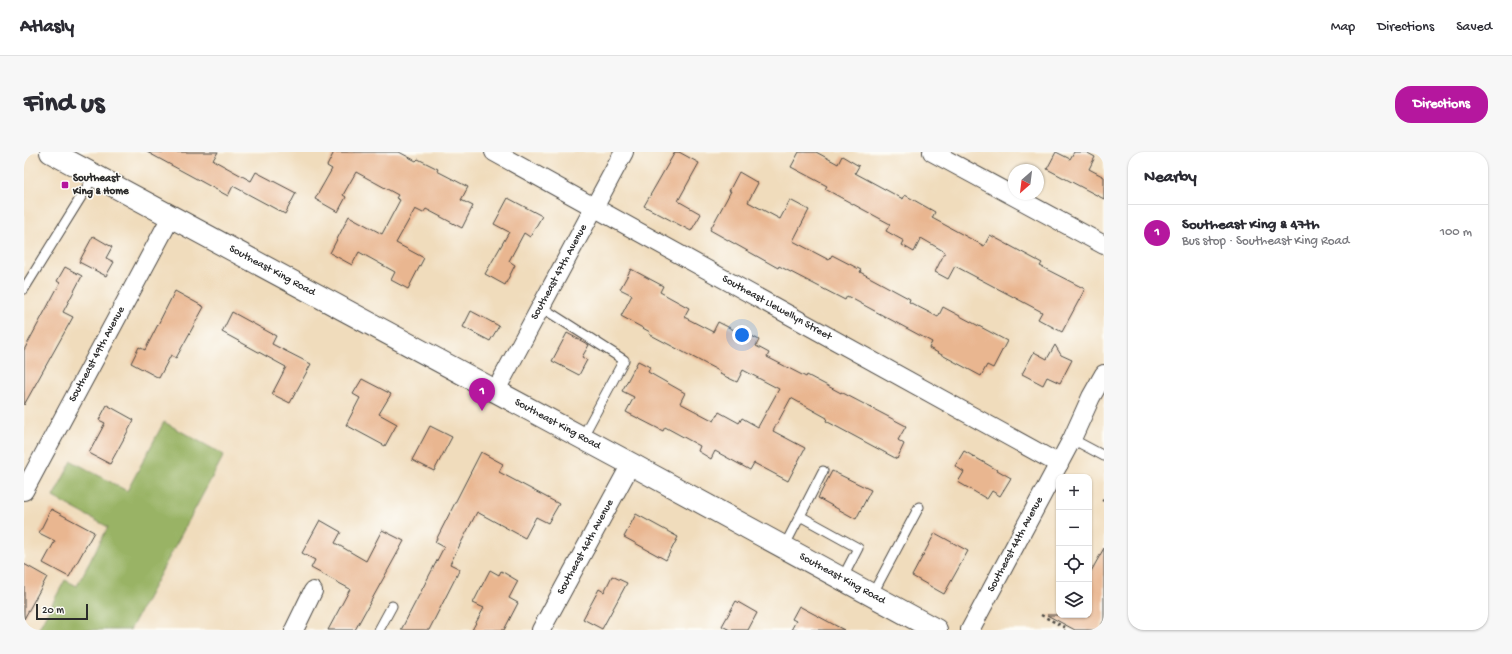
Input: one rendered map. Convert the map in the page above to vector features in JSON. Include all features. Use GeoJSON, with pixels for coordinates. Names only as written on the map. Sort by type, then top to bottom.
{"type":"FeatureCollection","features":[{"type":"Feature","properties":{"kind":"main road","name":"Southeast King Road"},"geometry":{"type":"LineString","coordinates":[[51,152],[936,630]]}},
{"type":"Feature","properties":{"kind":"street","name":"Southeast Llewellyn Street"},"geometry":{"type":"LineString","coordinates":[[494,152],[1059,464]]}},
{"type":"Feature","properties":{"kind":"street","name":"Southeast 47th Avenue"},"geometry":{"type":"LineString","coordinates":[[495,392],[624,152]]}},
{"type":"Feature","properties":{"kind":"street"},"geometry":{"type":"LineString","coordinates":[[932,152],[1104,245]]}},
{"type":"Feature","properties":{"kind":"street","name":"Southeast 49th Avenue"},"geometry":{"type":"LineString","coordinates":[[24,491],[171,217]]}},
{"type":"Feature","properties":{"kind":"street","name":"Southeast 44th Avenue"},"geometry":{"type":"LineString","coordinates":[[970,630],[1059,464],[1091,397],[1104,374]]}},
{"type":"Feature","properties":{"kind":"street","name":"Southeast 46th Avenue"},"geometry":{"type":"LineString","coordinates":[[541,630],[631,464]]}},
{"type":"Feature","properties":{"kind":"street"},"geometry":{"type":"LineString","coordinates":[[294,630],[312,591]]}},
{"type":"Feature","properties":{"kind":"lane"},"geometry":{"type":"LineString","coordinates":[[24,289],[94,176]]}},
{"type":"Feature","properties":{"kind":"lane"},"geometry":{"type":"LineString","coordinates":[[541,307],[624,360],[582,438]]}},
{"type":"Feature","properties":{"kind":"lane"},"geometry":{"type":"LineString","coordinates":[[1072,439],[1104,456]]}},
{"type":"Feature","properties":{"kind":"lane"},"geometry":{"type":"LineString","coordinates":[[784,547],[823,471]]}},
{"type":"Feature","properties":{"kind":"lane"},"geometry":{"type":"LineString","coordinates":[[872,595],[919,507]]}},
{"type":"Feature","properties":{"kind":"lane"},"geometry":{"type":"LineString","coordinates":[[800,516],[858,548],[842,579]]}},
{"type":"Feature","properties":{"kind":"lane"},"geometry":{"type":"LineString","coordinates":[[379,630],[392,606]]}},
{"type":"Feature","properties":{"kind":"path"},"geometry":{"type":"LineString","coordinates":[[1041,615],[1066,628],[1064,630]]}},
{"type":"Feature","properties":{"kind":"path"},"geometry":{"type":"LineString","coordinates":[[1102,630],[1104,625]]}},
{"type":"Feature","properties":{"kind":"green space"},"geometry":{"type":"Polygon","coordinates":[[[164,422],[224,455],[130,630],[38,630],[65,580],[77,586],[108,527],[53,497],[72,461],[127,491],[164,422]]]}},
{"type":"Feature","properties":{"kind":"building"},"geometry":{"type":"Polygon","coordinates":[[[147,152],[218,152],[213,160],[251,181],[256,172],[296,193],[285,214],[233,186],[228,196],[147,152]]]}},
{"type":"Feature","properties":{"kind":"building"},"geometry":{"type":"Polygon","coordinates":[[[334,152],[399,152],[416,161],[418,159],[438,169],[437,171],[468,187],[461,200],[473,206],[462,228],[426,209],[423,213],[415,209],[396,243],[424,258],[408,289],[391,280],[395,272],[359,252],[352,265],[330,253],[349,216],[382,234],[400,200],[396,198],[398,195],[356,172],[343,195],[346,197],[338,212],[315,199],[332,169],[327,166],[334,152]]]}},
{"type":"Feature","properties":{"kind":"building"},"geometry":{"type":"Polygon","coordinates":[[[675,152],[679,152],[699,163],[678,201],[701,214],[691,231],[644,206],[675,152]]]}},
{"type":"Feature","properties":{"kind":"building"},"geometry":{"type":"Polygon","coordinates":[[[799,152],[816,152],[838,164],[842,156],[859,166],[855,173],[903,199],[905,195],[935,212],[932,218],[984,246],[990,235],[1042,263],[1040,266],[1085,289],[1062,332],[1038,319],[1042,312],[955,266],[948,279],[935,272],[945,252],[921,238],[914,252],[902,245],[904,241],[886,231],[890,224],[825,189],[827,186],[791,167],[799,152]]]}},
{"type":"Feature","properties":{"kind":"building"},"geometry":{"type":"Polygon","coordinates":[[[1056,152],[1070,159],[1074,152],[1086,152],[1095,157],[1089,169],[1104,177],[1104,199],[1047,169],[1056,152]]]}},
{"type":"Feature","properties":{"kind":"building"},"geometry":{"type":"Polygon","coordinates":[[[739,172],[758,183],[748,202],[780,219],[790,200],[809,210],[793,241],[829,260],[832,255],[861,270],[860,272],[910,299],[909,302],[938,317],[943,307],[1007,341],[993,368],[987,365],[981,376],[929,348],[932,342],[847,296],[845,300],[779,266],[778,268],[710,230],[731,191],[729,191],[739,172]]]}},
{"type":"Feature","properties":{"kind":"building"},"geometry":{"type":"Polygon","coordinates":[[[508,198],[542,216],[530,237],[524,233],[509,261],[515,265],[505,285],[485,274],[509,232],[494,224],[508,198]]]}},
{"type":"Feature","properties":{"kind":"building"},"geometry":{"type":"Polygon","coordinates":[[[93,236],[112,247],[106,258],[114,262],[106,276],[79,262],[93,236]]]}},
{"type":"Feature","properties":{"kind":"building"},"geometry":{"type":"Polygon","coordinates":[[[65,267],[82,276],[63,312],[73,317],[24,405],[24,350],[60,283],[57,281],[65,267]]]}},
{"type":"Feature","properties":{"kind":"building"},"geometry":{"type":"Polygon","coordinates":[[[631,269],[663,286],[660,292],[689,308],[684,317],[713,332],[718,322],[742,334],[743,331],[759,340],[756,346],[769,353],[767,357],[806,377],[807,375],[906,426],[898,440],[904,444],[897,459],[826,421],[827,418],[791,398],[773,431],[805,448],[788,481],[754,463],[750,470],[715,451],[711,459],[698,451],[700,446],[665,427],[663,431],[626,412],[634,397],[622,391],[638,361],[650,367],[648,372],[685,393],[680,403],[714,421],[719,412],[739,423],[742,418],[758,427],[779,389],[743,370],[737,382],[649,334],[650,332],[621,316],[632,295],[620,289],[631,269]]]}},
{"type":"Feature","properties":{"kind":"building"},"geometry":{"type":"Polygon","coordinates":[[[175,291],[204,307],[176,358],[171,355],[159,378],[131,363],[139,347],[145,350],[175,291]]]}},
{"type":"Feature","properties":{"kind":"building"},"geometry":{"type":"Polygon","coordinates":[[[471,311],[499,326],[490,341],[463,327],[471,311]]]}},
{"type":"Feature","properties":{"kind":"building"},"geometry":{"type":"Polygon","coordinates":[[[232,312],[276,336],[272,344],[311,364],[290,403],[272,394],[286,367],[222,332],[232,312]]]}},
{"type":"Feature","properties":{"kind":"building"},"geometry":{"type":"Polygon","coordinates":[[[567,333],[589,345],[582,357],[587,360],[579,375],[552,361],[567,333]]]}},
{"type":"Feature","properties":{"kind":"building"},"geometry":{"type":"Polygon","coordinates":[[[1055,345],[1061,355],[1072,360],[1060,383],[1047,377],[1043,385],[1022,374],[1034,352],[1047,359],[1055,345]]]}},
{"type":"Feature","properties":{"kind":"building"},"geometry":{"type":"Polygon","coordinates":[[[362,379],[391,394],[379,414],[397,424],[385,446],[346,425],[360,398],[353,394],[362,379]]]}},
{"type":"Feature","properties":{"kind":"building"},"geometry":{"type":"Polygon","coordinates":[[[107,405],[134,420],[110,464],[89,453],[105,423],[99,420],[107,405]]]}},
{"type":"Feature","properties":{"kind":"building"},"geometry":{"type":"Polygon","coordinates":[[[430,426],[452,437],[434,471],[412,460],[430,426]]]}},
{"type":"Feature","properties":{"kind":"building"},"geometry":{"type":"Polygon","coordinates":[[[964,451],[1011,478],[1000,496],[992,491],[987,499],[958,482],[964,472],[955,466],[964,451]]]}},
{"type":"Feature","properties":{"kind":"building"},"geometry":{"type":"Polygon","coordinates":[[[481,452],[503,464],[499,472],[559,504],[548,523],[536,517],[525,538],[477,512],[450,564],[460,569],[429,630],[401,630],[444,547],[435,542],[481,452]]]}},
{"type":"Feature","properties":{"kind":"building"},"geometry":{"type":"Polygon","coordinates":[[[832,471],[871,490],[856,519],[818,498],[832,471]]]}},
{"type":"Feature","properties":{"kind":"building"},"geometry":{"type":"Polygon","coordinates":[[[51,509],[94,532],[69,577],[43,563],[55,541],[39,533],[51,509]]]}},
{"type":"Feature","properties":{"kind":"building"},"geometry":{"type":"Polygon","coordinates":[[[636,514],[678,537],[666,560],[624,537],[636,514]]]}},
{"type":"Feature","properties":{"kind":"building"},"geometry":{"type":"Polygon","coordinates":[[[320,520],[341,532],[335,543],[366,561],[382,530],[404,541],[355,630],[328,630],[350,589],[311,568],[315,560],[302,553],[320,520]]]}},
{"type":"Feature","properties":{"kind":"building"},"geometry":{"type":"Polygon","coordinates":[[[935,533],[968,551],[944,594],[912,576],[935,533]]]}},
{"type":"Feature","properties":{"kind":"building"},"geometry":{"type":"Polygon","coordinates":[[[1104,548],[1104,620],[1099,630],[1075,630],[1047,615],[1056,615],[1056,618],[1092,618],[1092,570],[1104,548]]]}},
{"type":"Feature","properties":{"kind":"building"},"geometry":{"type":"Polygon","coordinates":[[[24,564],[47,577],[24,619],[24,564]]]}},
{"type":"Feature","properties":{"kind":"building"},"geometry":{"type":"Polygon","coordinates":[[[490,570],[499,575],[501,571],[518,581],[509,598],[518,603],[504,630],[472,630],[484,608],[473,603],[490,570]]]}},
{"type":"Feature","properties":{"kind":"building"},"geometry":{"type":"Polygon","coordinates":[[[612,576],[627,583],[602,629],[583,619],[599,589],[604,592],[612,576]]]}},
{"type":"Feature","properties":{"kind":"building"},"geometry":{"type":"Polygon","coordinates":[[[736,601],[757,613],[748,630],[730,630],[722,626],[736,601]]]}},
{"type":"Feature","properties":{"kind":"building"},"geometry":{"type":"Polygon","coordinates":[[[799,606],[844,630],[791,630],[796,621],[792,619],[799,606]]]}},
{"type":"Feature","properties":{"kind":"place","name":"Southeast King & Home"},"geometry":{"type":"Point","coordinates":[65,185]}},
{"type":"Feature","properties":{"kind":"place","name":"Southeast King & 47th"},"geometry":{"type":"Point","coordinates":[482,411]}}]}
